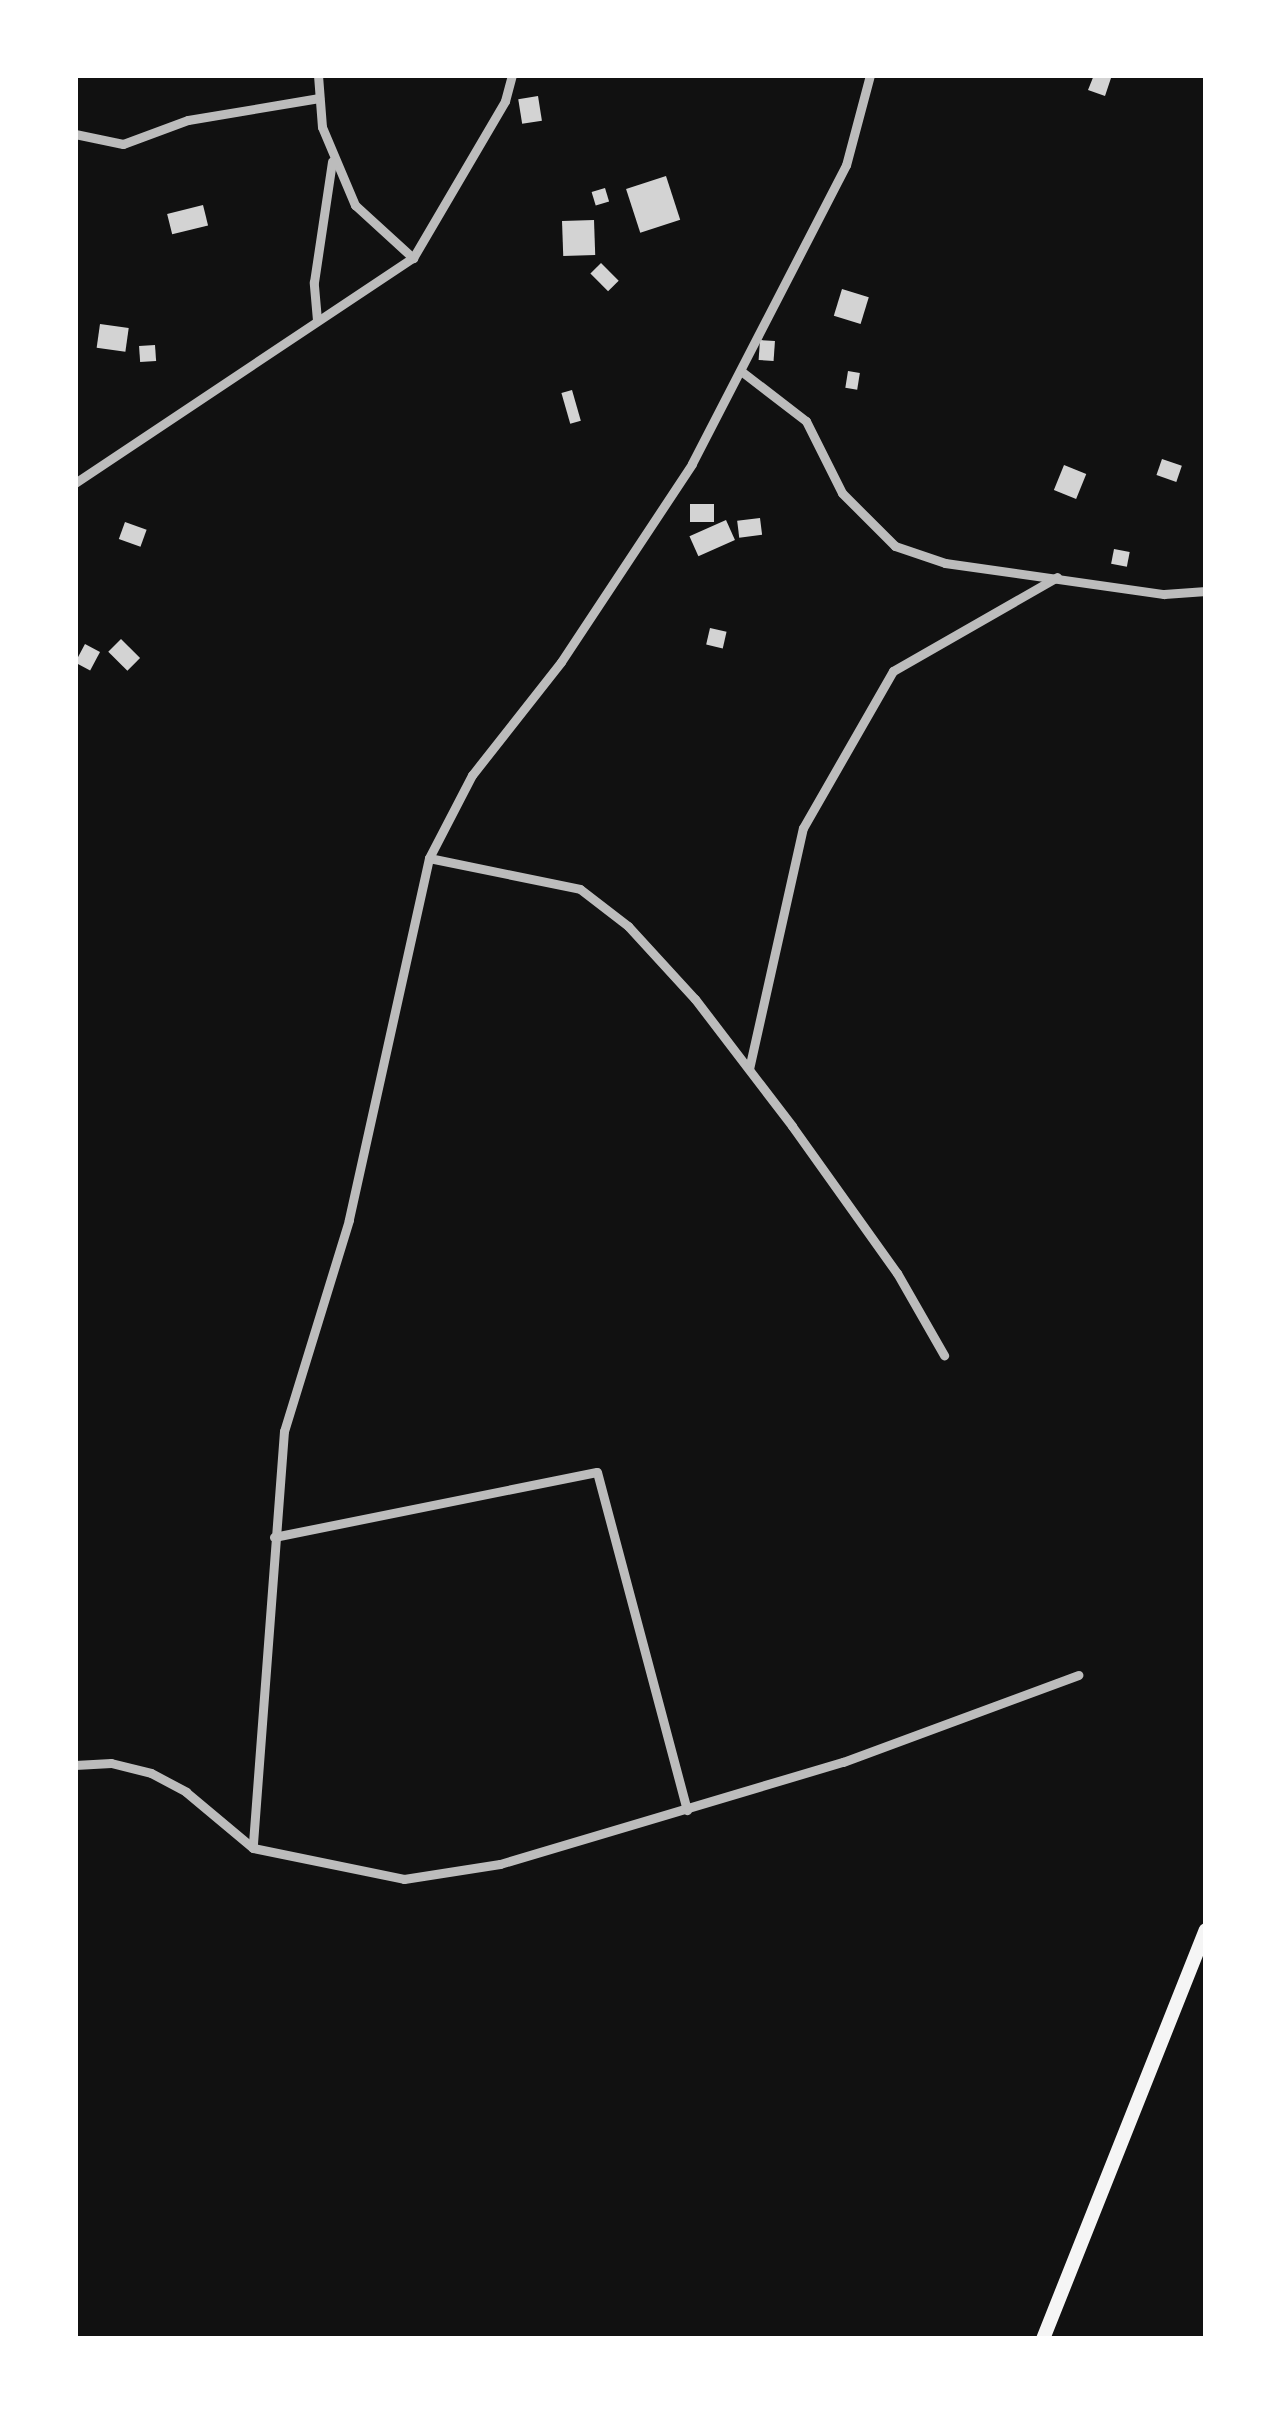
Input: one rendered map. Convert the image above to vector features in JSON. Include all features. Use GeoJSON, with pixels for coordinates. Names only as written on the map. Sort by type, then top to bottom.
{"type":"FeatureCollection","features":[{"type":"Feature","properties":{"kind":"main road"},"geometry":{"type":"LineString","coordinates":[[1043,2339],[1206,1930]]}},
{"type":"Feature","properties":{"kind":"street"},"geometry":{"type":"LineString","coordinates":[[318,75],[318,98],[332,158],[372,226],[413,258]]}},
{"type":"Feature","properties":{"kind":"street"},"geometry":{"type":"LineString","coordinates":[[75,482],[207,400],[317,320],[413,258],[504,101],[512,75]]}},
{"type":"Feature","properties":{"kind":"street"},"geometry":{"type":"LineString","coordinates":[[254,1848],[284,1431],[349,1220],[430,858],[472,775],[618,582],[741,371],[846,165],[870,75]]}},
{"type":"Feature","properties":{"kind":"street"},"geometry":{"type":"LineString","coordinates":[[75,134],[123,144],[188,120],[318,98]]}},
{"type":"Feature","properties":{"kind":"street"},"geometry":{"type":"LineString","coordinates":[[317,320],[314,282],[332,158]]}},
{"type":"Feature","properties":{"kind":"street"},"geometry":{"type":"LineString","coordinates":[[741,371],[806,421],[842,493],[895,546],[945,562],[1164,594],[1206,591]]}},
{"type":"Feature","properties":{"kind":"street"},"geometry":{"type":"LineString","coordinates":[[749,1069],[803,828],[893,671],[1057,578]]}},
{"type":"Feature","properties":{"kind":"street"},"geometry":{"type":"LineString","coordinates":[[430,858],[580,890],[628,926],[749,1069],[897,1274],[944,1355]]}},
{"type":"Feature","properties":{"kind":"street"},"geometry":{"type":"LineString","coordinates":[[274,1537],[597,1472],[687,1810]]}},
{"type":"Feature","properties":{"kind":"street"},"geometry":{"type":"LineString","coordinates":[[75,1765],[111,1763],[151,1774],[186,1792],[254,1848],[375,1876],[430,1878],[687,1810],[843,1762],[1078,1675]]}},
{"type":"Feature","properties":{"kind":"building"},"geometry":{"type":"Polygon","coordinates":[[[1094,75],[1112,75],[1105,96],[1088,90],[1094,75]]]}},
{"type":"Feature","properties":{"kind":"building"},"geometry":{"type":"Polygon","coordinates":[[[538,96],[542,121],[522,124],[518,99],[538,96]]]}},
{"type":"Feature","properties":{"kind":"building"},"geometry":{"type":"Polygon","coordinates":[[[666,176],[680,220],[640,233],[626,189],[666,176]]]}},
{"type":"Feature","properties":{"kind":"building"},"geometry":{"type":"Polygon","coordinates":[[[605,188],[609,201],[596,205],[592,192],[605,188]]]}},
{"type":"Feature","properties":{"kind":"building"},"geometry":{"type":"Polygon","coordinates":[[[203,205],[208,225],[172,234],[167,214],[203,205]]]}},
{"type":"Feature","properties":{"kind":"building"},"geometry":{"type":"Polygon","coordinates":[[[594,220],[595,255],[563,256],[562,221],[594,220]]]}},
{"type":"Feature","properties":{"kind":"building"},"geometry":{"type":"Polygon","coordinates":[[[601,263],[619,281],[608,291],[590,274],[601,263]]]}},
{"type":"Feature","properties":{"kind":"building"},"geometry":{"type":"Polygon","coordinates":[[[842,289],[869,297],[861,324],[834,316],[842,289]]]}},
{"type":"Feature","properties":{"kind":"building"},"geometry":{"type":"Polygon","coordinates":[[[100,324],[129,328],[125,352],[97,348],[100,324]]]}},
{"type":"Feature","properties":{"kind":"building"},"geometry":{"type":"Polygon","coordinates":[[[760,340],[775,341],[774,361],[759,360],[760,340]]]}},
{"type":"Feature","properties":{"kind":"building"},"geometry":{"type":"Polygon","coordinates":[[[155,345],[156,361],[140,362],[139,346],[155,345]]]}},
{"type":"Feature","properties":{"kind":"building"},"geometry":{"type":"Polygon","coordinates":[[[848,371],[860,373],[857,390],[845,388],[848,371]]]}},
{"type":"Feature","properties":{"kind":"building"},"geometry":{"type":"Polygon","coordinates":[[[572,390],[581,421],[570,424],[561,393],[572,390]]]}},
{"type":"Feature","properties":{"kind":"building"},"geometry":{"type":"Polygon","coordinates":[[[1162,459],[1182,466],[1176,482],[1156,475],[1162,459]]]}},
{"type":"Feature","properties":{"kind":"building"},"geometry":{"type":"Polygon","coordinates":[[[1064,465],[1086,474],[1076,499],[1054,490],[1064,465]]]}},
{"type":"Feature","properties":{"kind":"building"},"geometry":{"type":"Polygon","coordinates":[[[690,504],[714,504],[714,522],[690,522],[690,504]]]}},
{"type":"Feature","properties":{"kind":"building"},"geometry":{"type":"Polygon","coordinates":[[[760,518],[762,535],[739,538],[737,521],[760,518]]]}},
{"type":"Feature","properties":{"kind":"building"},"geometry":{"type":"Polygon","coordinates":[[[726,520],[735,540],[698,556],[689,536],[726,520]]]}},
{"type":"Feature","properties":{"kind":"building"},"geometry":{"type":"Polygon","coordinates":[[[125,522],[147,530],[140,547],[119,539],[125,522]]]}},
{"type":"Feature","properties":{"kind":"building"},"geometry":{"type":"Polygon","coordinates":[[[1114,549],[1130,552],[1127,567],[1111,564],[1114,549]]]}},
{"type":"Feature","properties":{"kind":"building"},"geometry":{"type":"Polygon","coordinates":[[[710,628],[727,632],[723,648],[706,645],[710,628]]]}},
{"type":"Feature","properties":{"kind":"building"},"geometry":{"type":"Polygon","coordinates":[[[121,639],[140,658],[127,671],[108,652],[121,639]]]}},
{"type":"Feature","properties":{"kind":"building"},"geometry":{"type":"Polygon","coordinates":[[[85,644],[100,652],[90,671],[75,663],[85,644]]]}}]}
